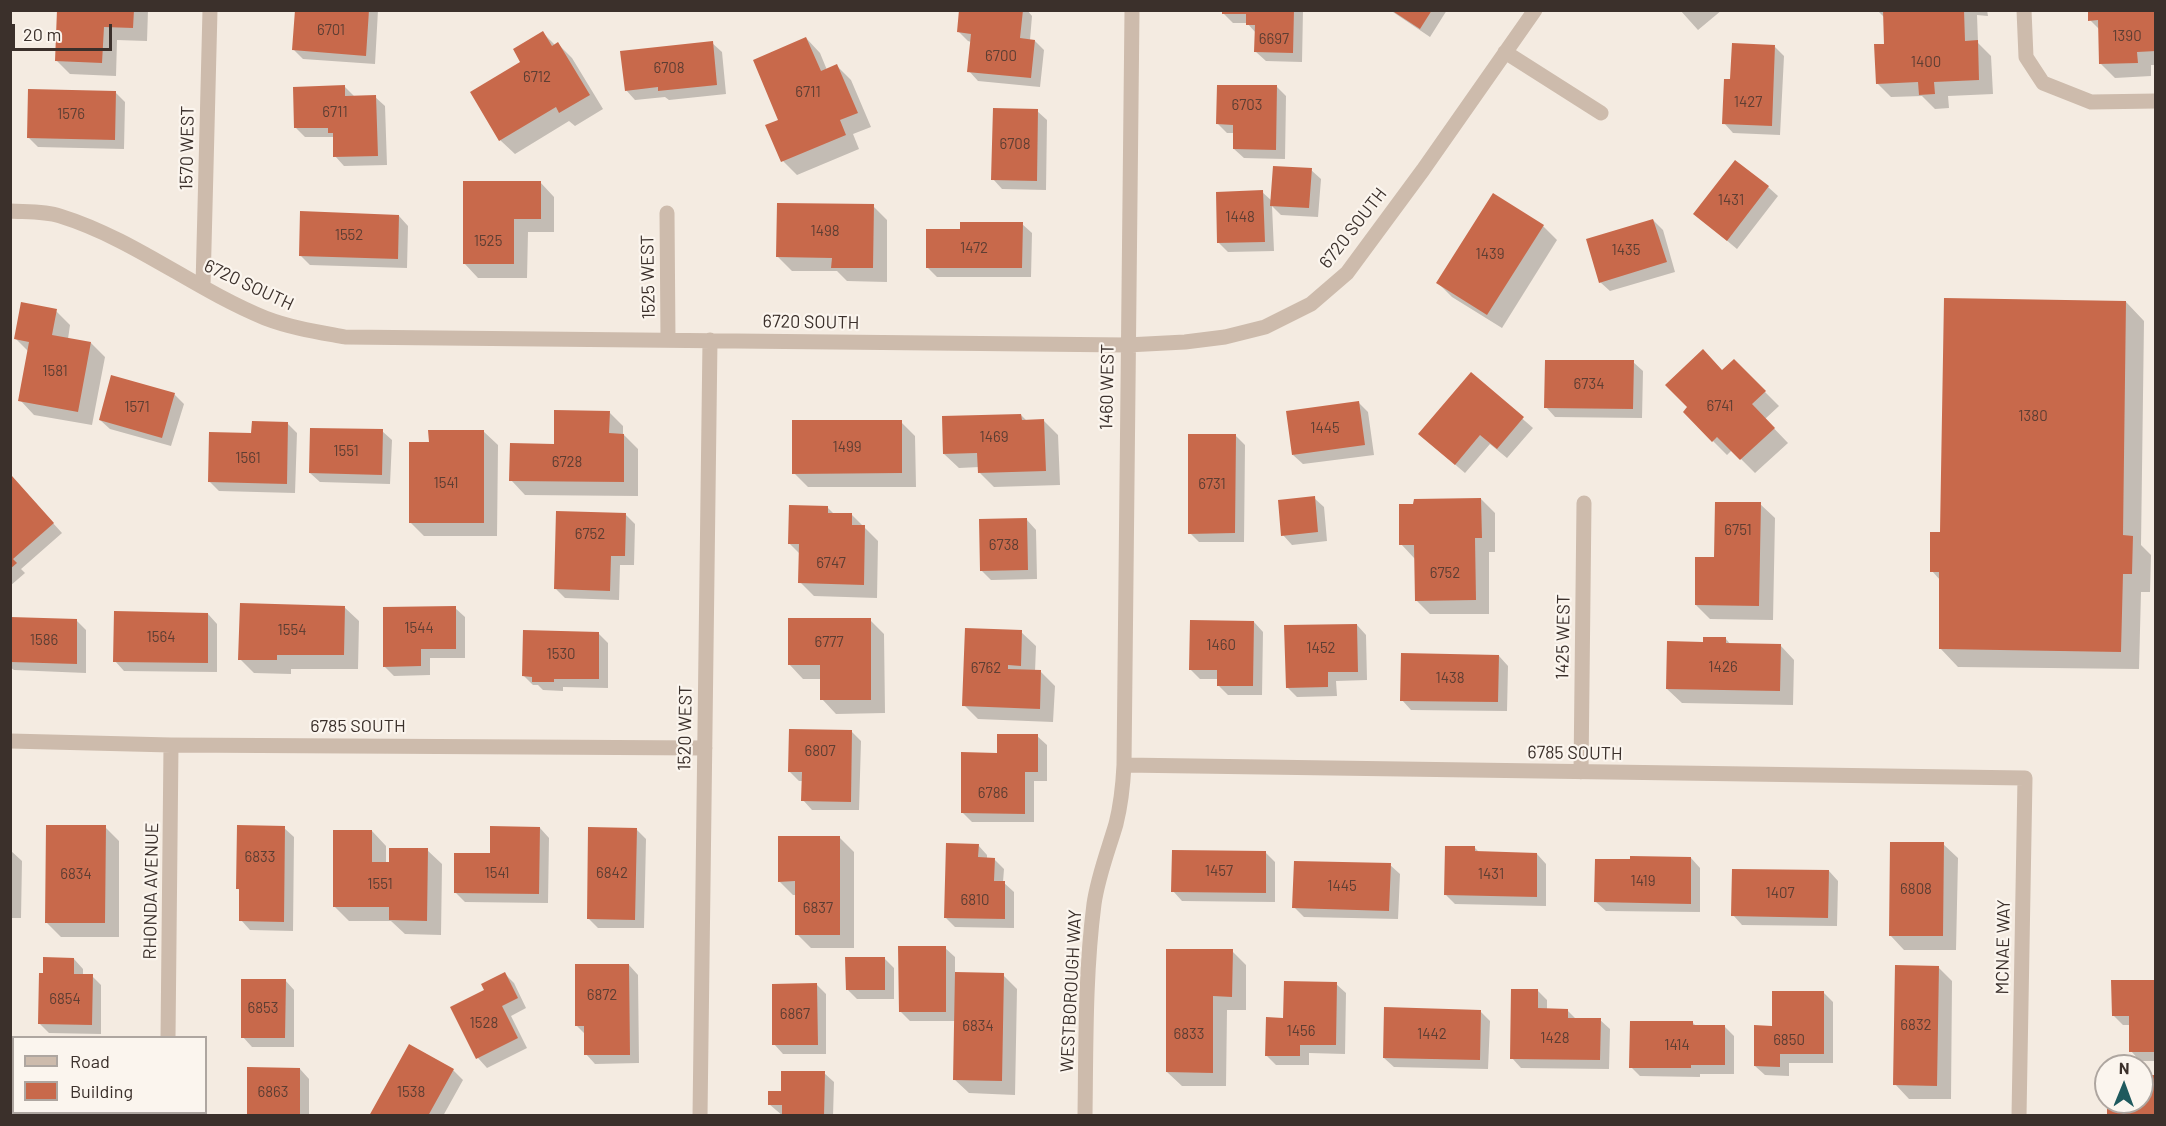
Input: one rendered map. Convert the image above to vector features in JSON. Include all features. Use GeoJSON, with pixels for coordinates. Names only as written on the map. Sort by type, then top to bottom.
{"type":"FeatureCollection","features":[{"type":"Feature","properties":{"kind":"street","name":"1570 WEST"},"geometry":{"type":"LineString","coordinates":[[203,286],[210,10]]}},
{"type":"Feature","properties":{"kind":"street","name":"1460 WEST"},"geometry":{"type":"LineString","coordinates":[[1124,765],[1132,10]]}},
{"type":"Feature","properties":{"kind":"street","name":"6720 SOUTH"},"geometry":{"type":"LineString","coordinates":[[10,211],[59,215],[120,240],[266,318],[307,330],[345,337],[1127,345],[1225,337],[1264,327],[1311,304],[1347,273],[1423,170],[1535,10]]}},
{"type":"Feature","properties":{"kind":"street"},"geometry":{"type":"LineString","coordinates":[[2024,10],[2025,57],[2043,83],[2091,102],[2156,100]]}},
{"type":"Feature","properties":{"kind":"street"},"geometry":{"type":"LineString","coordinates":[[1505,52],[1601,113]]}},
{"type":"Feature","properties":{"kind":"street","name":"1525 WEST"},"geometry":{"type":"LineString","coordinates":[[667,213],[668,340]]}},
{"type":"Feature","properties":{"kind":"street","name":"1520 WEST"},"geometry":{"type":"LineString","coordinates":[[700,1116],[710,340]]}},
{"type":"Feature","properties":{"kind":"street","name":"1425 WEST"},"geometry":{"type":"LineString","coordinates":[[1581,772],[1584,503]]}},
{"type":"Feature","properties":{"kind":"street","name":"6785 SOUTH"},"geometry":{"type":"LineString","coordinates":[[10,741],[171,745],[705,748]]}},
{"type":"Feature","properties":{"kind":"street","name":"RHONDA AVENUE"},"geometry":{"type":"LineString","coordinates":[[168,1036],[171,745]]}},
{"type":"Feature","properties":{"kind":"street","name":"6785 SOUTH"},"geometry":{"type":"LineString","coordinates":[[1124,765],[2025,778]]}},
{"type":"Feature","properties":{"kind":"street","name":"WESTBOROUGH WAY"},"geometry":{"type":"LineString","coordinates":[[1085,1116],[1091,927],[1100,876],[1122,793],[1124,765]]}},
{"type":"Feature","properties":{"kind":"street","name":"MCNAE WAY"},"geometry":{"type":"LineString","coordinates":[[2019,1116],[2025,778]]}},
{"type":"Feature","properties":{"kind":"building"},"geometry":{"type":"Polygon","coordinates":[[[57,10],[134,10],[133,28],[104,27],[102,63],[55,61],[57,10]]]}},
{"type":"Feature","properties":{"kind":"building"},"geometry":{"type":"Polygon","coordinates":[[[295,10],[369,10],[366,56],[292,50],[295,10]]]}},
{"type":"Feature","properties":{"kind":"building"},"geometry":{"type":"Polygon","coordinates":[[[959,10],[1023,10],[1020,38],[1035,40],[1031,78],[967,72],[971,34],[957,32],[959,10]]]}},
{"type":"Feature","properties":{"kind":"building"},"geometry":{"type":"Polygon","coordinates":[[[1222,10],[1294,10],[1293,53],[1254,52],[1255,25],[1246,25],[1246,14],[1222,14],[1222,10]]]}},
{"type":"Feature","properties":{"kind":"building"},"geometry":{"type":"Polygon","coordinates":[[[1391,10],[1432,10],[1420,29],[1391,10]]]}},
{"type":"Feature","properties":{"kind":"building"},"geometry":{"type":"Polygon","coordinates":[[[1883,10],[1964,10],[1965,41],[1978,40],[1979,80],[1934,82],[1935,94],[1919,95],[1918,82],[1876,84],[1874,44],[1884,44],[1883,10]]]}},
{"type":"Feature","properties":{"kind":"building"},"geometry":{"type":"Polygon","coordinates":[[[2088,10],[2156,10],[2156,51],[2137,52],[2138,63],[2099,64],[2098,20],[2088,21],[2088,10]]]}},
{"type":"Feature","properties":{"kind":"building"},"geometry":{"type":"Polygon","coordinates":[[[543,31],[552,46],[558,42],[590,95],[559,113],[556,107],[499,141],[470,92],[520,62],[513,49],[543,31]]]}},
{"type":"Feature","properties":{"kind":"building"},"geometry":{"type":"Polygon","coordinates":[[[806,37],[821,71],[837,64],[858,113],[840,120],[846,135],[781,162],[765,125],[778,120],[753,60],[806,37]]]}},
{"type":"Feature","properties":{"kind":"building"},"geometry":{"type":"Polygon","coordinates":[[[713,41],[717,85],[658,91],[658,87],[625,91],[620,51],[713,41]]]}},
{"type":"Feature","properties":{"kind":"building"},"geometry":{"type":"Polygon","coordinates":[[[1732,43],[1775,45],[1772,126],[1722,124],[1724,79],[1730,79],[1732,43]]]}},
{"type":"Feature","properties":{"kind":"building"},"geometry":{"type":"Polygon","coordinates":[[[345,85],[345,96],[376,95],[378,156],[333,157],[333,133],[328,133],[328,128],[294,128],[293,87],[345,85]]]}},
{"type":"Feature","properties":{"kind":"building"},"geometry":{"type":"Polygon","coordinates":[[[1217,85],[1277,85],[1276,150],[1233,149],[1233,125],[1216,124],[1217,85]]]}},
{"type":"Feature","properties":{"kind":"building"},"geometry":{"type":"Polygon","coordinates":[[[28,89],[116,91],[115,140],[27,138],[28,89]]]}},
{"type":"Feature","properties":{"kind":"building"},"geometry":{"type":"Polygon","coordinates":[[[993,108],[1038,109],[1037,181],[991,180],[993,108]]]}},
{"type":"Feature","properties":{"kind":"building"},"geometry":{"type":"Polygon","coordinates":[[[1735,160],[1769,186],[1727,241],[1693,214],[1735,160]]]}},
{"type":"Feature","properties":{"kind":"building"},"geometry":{"type":"Polygon","coordinates":[[[1273,166],[1312,168],[1309,208],[1270,206],[1273,166]]]}},
{"type":"Feature","properties":{"kind":"building"},"geometry":{"type":"Polygon","coordinates":[[[463,181],[541,181],[541,219],[514,219],[514,264],[463,264],[463,181]]]}},
{"type":"Feature","properties":{"kind":"building"},"geometry":{"type":"Polygon","coordinates":[[[1263,190],[1265,242],[1217,243],[1216,192],[1263,190]]]}},
{"type":"Feature","properties":{"kind":"building"},"geometry":{"type":"Polygon","coordinates":[[[1493,193],[1544,225],[1487,315],[1436,283],[1493,193]]]}},
{"type":"Feature","properties":{"kind":"building"},"geometry":{"type":"Polygon","coordinates":[[[777,203],[874,204],[873,268],[831,268],[832,258],[776,257],[777,203]]]}},
{"type":"Feature","properties":{"kind":"building"},"geometry":{"type":"Polygon","coordinates":[[[300,211],[399,215],[398,259],[299,256],[300,211]]]}},
{"type":"Feature","properties":{"kind":"building"},"geometry":{"type":"Polygon","coordinates":[[[1653,219],[1667,262],[1599,283],[1586,239],[1653,219]]]}},
{"type":"Feature","properties":{"kind":"building"},"geometry":{"type":"Polygon","coordinates":[[[960,222],[1023,222],[1022,268],[926,268],[926,229],[960,229],[960,222]]]}},
{"type":"Feature","properties":{"kind":"building"},"geometry":{"type":"Polygon","coordinates":[[[1944,298],[2126,301],[2123,535],[2133,536],[2132,574],[2123,574],[2121,652],[1939,649],[1939,572],[1930,572],[1930,532],[1940,532],[1944,298]]]}},
{"type":"Feature","properties":{"kind":"building"},"geometry":{"type":"Polygon","coordinates":[[[21,302],[57,309],[52,335],[91,342],[78,412],[18,401],[29,342],[14,339],[21,302]]]}},
{"type":"Feature","properties":{"kind":"building"},"geometry":{"type":"Polygon","coordinates":[[[1703,349],[1722,370],[1734,359],[1766,391],[1752,404],[1775,428],[1740,460],[1717,437],[1712,442],[1683,412],[1687,407],[1665,385],[1703,349]]]}},
{"type":"Feature","properties":{"kind":"building"},"geometry":{"type":"Polygon","coordinates":[[[1545,360],[1634,360],[1633,409],[1544,408],[1545,360]]]}},
{"type":"Feature","properties":{"kind":"building"},"geometry":{"type":"Polygon","coordinates":[[[1471,372],[1524,417],[1497,449],[1480,435],[1455,465],[1418,434],[1471,372]]]}},
{"type":"Feature","properties":{"kind":"building"},"geometry":{"type":"Polygon","coordinates":[[[111,375],[175,393],[162,438],[99,420],[111,375]]]}},
{"type":"Feature","properties":{"kind":"building"},"geometry":{"type":"Polygon","coordinates":[[[1359,401],[1365,445],[1292,455],[1286,411],[1359,401]]]}},
{"type":"Feature","properties":{"kind":"building"},"geometry":{"type":"Polygon","coordinates":[[[554,410],[610,411],[609,433],[624,434],[624,482],[509,481],[510,443],[554,444],[554,410]]]}},
{"type":"Feature","properties":{"kind":"building"},"geometry":{"type":"Polygon","coordinates":[[[1021,414],[1022,420],[1044,419],[1046,471],[978,473],[977,453],[943,454],[942,416],[1021,414]]]}},
{"type":"Feature","properties":{"kind":"building"},"geometry":{"type":"Polygon","coordinates":[[[792,420],[902,420],[902,473],[792,474],[792,420]]]}},
{"type":"Feature","properties":{"kind":"building"},"geometry":{"type":"Polygon","coordinates":[[[252,421],[288,422],[287,484],[208,482],[209,432],[251,433],[252,421]]]}},
{"type":"Feature","properties":{"kind":"building"},"geometry":{"type":"Polygon","coordinates":[[[310,428],[383,429],[382,475],[309,473],[310,428]]]}},
{"type":"Feature","properties":{"kind":"building"},"geometry":{"type":"Polygon","coordinates":[[[428,430],[484,430],[484,523],[409,523],[409,442],[429,442],[428,430]]]}},
{"type":"Feature","properties":{"kind":"building"},"geometry":{"type":"Polygon","coordinates":[[[1188,434],[1236,434],[1235,533],[1188,534],[1188,434]]]}},
{"type":"Feature","properties":{"kind":"building"},"geometry":{"type":"Polygon","coordinates":[[[12,476],[54,523],[13,559],[17,563],[10,569],[12,476]]]}},
{"type":"Feature","properties":{"kind":"building"},"geometry":{"type":"Polygon","coordinates":[[[1315,496],[1318,532],[1281,536],[1278,500],[1315,496]]]}},
{"type":"Feature","properties":{"kind":"building"},"geometry":{"type":"Polygon","coordinates":[[[1481,498],[1482,538],[1475,538],[1476,600],[1415,601],[1414,545],[1399,545],[1399,504],[1413,504],[1414,499],[1481,498]]]}},
{"type":"Feature","properties":{"kind":"building"},"geometry":{"type":"Polygon","coordinates":[[[1715,502],[1761,502],[1759,606],[1695,605],[1695,557],[1714,557],[1715,502]]]}},
{"type":"Feature","properties":{"kind":"building"},"geometry":{"type":"Polygon","coordinates":[[[789,505],[828,506],[828,513],[852,513],[852,525],[865,525],[864,585],[798,583],[799,544],[788,544],[789,505]]]}},
{"type":"Feature","properties":{"kind":"building"},"geometry":{"type":"Polygon","coordinates":[[[556,511],[626,513],[625,556],[611,556],[610,591],[554,589],[556,511]]]}},
{"type":"Feature","properties":{"kind":"building"},"geometry":{"type":"Polygon","coordinates":[[[1027,518],[1028,570],[980,571],[979,519],[1027,518]]]}},
{"type":"Feature","properties":{"kind":"building"},"geometry":{"type":"Polygon","coordinates":[[[240,603],[345,606],[344,655],[277,655],[277,660],[238,660],[240,603]]]}},
{"type":"Feature","properties":{"kind":"building"},"geometry":{"type":"Polygon","coordinates":[[[456,606],[456,649],[421,649],[421,666],[383,667],[383,607],[456,606]]]}},
{"type":"Feature","properties":{"kind":"building"},"geometry":{"type":"Polygon","coordinates":[[[114,611],[208,613],[208,663],[113,662],[114,611]]]}},
{"type":"Feature","properties":{"kind":"building"},"geometry":{"type":"Polygon","coordinates":[[[10,617],[77,619],[77,664],[10,662],[10,617]]]}},
{"type":"Feature","properties":{"kind":"building"},"geometry":{"type":"Polygon","coordinates":[[[788,618],[871,618],[871,700],[820,700],[820,665],[788,665],[788,618]]]}},
{"type":"Feature","properties":{"kind":"building"},"geometry":{"type":"Polygon","coordinates":[[[1190,620],[1254,621],[1253,686],[1217,686],[1217,670],[1189,670],[1190,620]]]}},
{"type":"Feature","properties":{"kind":"building"},"geometry":{"type":"Polygon","coordinates":[[[1357,624],[1358,672],[1328,672],[1328,687],[1286,688],[1284,625],[1357,624]]]}},
{"type":"Feature","properties":{"kind":"building"},"geometry":{"type":"Polygon","coordinates":[[[965,628],[1022,630],[1021,666],[1008,665],[1008,669],[1041,670],[1040,709],[962,706],[965,628]]]}},
{"type":"Feature","properties":{"kind":"building"},"geometry":{"type":"Polygon","coordinates":[[[523,630],[599,632],[599,679],[554,679],[554,682],[532,682],[532,677],[522,676],[523,630]]]}},
{"type":"Feature","properties":{"kind":"building"},"geometry":{"type":"Polygon","coordinates":[[[1703,637],[1726,637],[1726,643],[1781,644],[1780,691],[1666,689],[1667,641],[1703,642],[1703,637]]]}},
{"type":"Feature","properties":{"kind":"building"},"geometry":{"type":"Polygon","coordinates":[[[1401,653],[1499,655],[1498,702],[1400,701],[1401,653]]]}},
{"type":"Feature","properties":{"kind":"building"},"geometry":{"type":"Polygon","coordinates":[[[789,729],[852,730],[851,802],[801,801],[802,772],[788,772],[789,729]]]}},
{"type":"Feature","properties":{"kind":"building"},"geometry":{"type":"Polygon","coordinates":[[[997,734],[1038,734],[1038,772],[1025,772],[1025,814],[961,813],[961,752],[997,753],[997,734]]]}},
{"type":"Feature","properties":{"kind":"building"},"geometry":{"type":"Polygon","coordinates":[[[46,825],[106,825],[105,923],[45,923],[46,825]]]}},
{"type":"Feature","properties":{"kind":"building"},"geometry":{"type":"Polygon","coordinates":[[[237,825],[285,826],[284,922],[239,921],[239,889],[236,889],[237,825]]]}},
{"type":"Feature","properties":{"kind":"building"},"geometry":{"type":"Polygon","coordinates":[[[490,826],[540,827],[539,894],[454,893],[454,853],[490,853],[490,826]]]}},
{"type":"Feature","properties":{"kind":"building"},"geometry":{"type":"Polygon","coordinates":[[[588,827],[637,828],[635,920],[587,919],[588,827]]]}},
{"type":"Feature","properties":{"kind":"building"},"geometry":{"type":"Polygon","coordinates":[[[333,830],[372,830],[372,862],[389,862],[389,848],[428,848],[427,921],[389,920],[389,907],[333,907],[333,830]]]}},
{"type":"Feature","properties":{"kind":"building"},"geometry":{"type":"Polygon","coordinates":[[[778,836],[840,836],[840,935],[795,935],[795,881],[778,882],[778,836]]]}},
{"type":"Feature","properties":{"kind":"building"},"geometry":{"type":"Polygon","coordinates":[[[1890,842],[1944,842],[1943,936],[1889,936],[1890,842]]]}},
{"type":"Feature","properties":{"kind":"building"},"geometry":{"type":"Polygon","coordinates":[[[946,843],[979,844],[978,857],[995,858],[994,881],[1005,881],[1005,919],[944,918],[946,843]]]}},
{"type":"Feature","properties":{"kind":"building"},"geometry":{"type":"Polygon","coordinates":[[[1445,846],[1475,846],[1475,851],[1537,853],[1537,897],[1444,895],[1445,846]]]}},
{"type":"Feature","properties":{"kind":"building"},"geometry":{"type":"Polygon","coordinates":[[[1172,850],[1266,851],[1266,893],[1171,892],[1172,850]]]}},
{"type":"Feature","properties":{"kind":"building"},"geometry":{"type":"Polygon","coordinates":[[[1630,856],[1691,857],[1691,904],[1594,902],[1595,859],[1630,859],[1630,856]]]}},
{"type":"Feature","properties":{"kind":"building"},"geometry":{"type":"Polygon","coordinates":[[[1294,861],[1391,863],[1389,911],[1292,908],[1294,861]]]}},
{"type":"Feature","properties":{"kind":"building"},"geometry":{"type":"Polygon","coordinates":[[[1732,869],[1829,870],[1828,918],[1731,916],[1732,869]]]}},
{"type":"Feature","properties":{"kind":"building"},"geometry":{"type":"Polygon","coordinates":[[[898,946],[946,946],[946,1012],[899,1012],[898,946]]]}},
{"type":"Feature","properties":{"kind":"building"},"geometry":{"type":"Polygon","coordinates":[[[1166,949],[1233,949],[1232,997],[1213,996],[1213,1073],[1166,1072],[1166,949]]]}},
{"type":"Feature","properties":{"kind":"building"},"geometry":{"type":"Polygon","coordinates":[[[43,957],[74,958],[74,974],[93,974],[92,1025],[38,1024],[39,973],[43,973],[43,957]]]}},
{"type":"Feature","properties":{"kind":"building"},"geometry":{"type":"Polygon","coordinates":[[[845,957],[885,957],[885,990],[846,990],[845,957]]]}},
{"type":"Feature","properties":{"kind":"building"},"geometry":{"type":"Polygon","coordinates":[[[575,964],[629,964],[630,1055],[584,1055],[584,1026],[575,1026],[575,964]]]}},
{"type":"Feature","properties":{"kind":"building"},"geometry":{"type":"Polygon","coordinates":[[[1895,965],[1939,966],[1937,1086],[1893,1085],[1895,965]]]}},
{"type":"Feature","properties":{"kind":"building"},"geometry":{"type":"Polygon","coordinates":[[[505,972],[518,998],[502,1006],[518,1038],[476,1059],[450,1007],[484,990],[481,984],[505,972]]]}},
{"type":"Feature","properties":{"kind":"building"},"geometry":{"type":"Polygon","coordinates":[[[955,972],[1004,973],[1002,1081],[953,1080],[955,972]]]}},
{"type":"Feature","properties":{"kind":"building"},"geometry":{"type":"Polygon","coordinates":[[[241,979],[286,979],[285,1038],[241,1038],[241,979]]]}},
{"type":"Feature","properties":{"kind":"building"},"geometry":{"type":"Polygon","coordinates":[[[2111,980],[2156,980],[2156,1052],[2129,1052],[2129,1016],[2112,1016],[2111,980]]]}},
{"type":"Feature","properties":{"kind":"building"},"geometry":{"type":"Polygon","coordinates":[[[1284,981],[1337,982],[1336,1045],[1300,1045],[1300,1056],[1265,1056],[1266,1017],[1283,1018],[1284,981]]]}},
{"type":"Feature","properties":{"kind":"building"},"geometry":{"type":"Polygon","coordinates":[[[817,983],[818,1045],[772,1045],[772,984],[817,983]]]}},
{"type":"Feature","properties":{"kind":"building"},"geometry":{"type":"Polygon","coordinates":[[[1511,989],[1538,989],[1538,1008],[1568,1009],[1568,1018],[1601,1018],[1600,1060],[1510,1059],[1511,989]]]}},
{"type":"Feature","properties":{"kind":"building"},"geometry":{"type":"Polygon","coordinates":[[[1772,991],[1824,991],[1824,1054],[1780,1054],[1780,1067],[1754,1066],[1754,1025],[1772,1026],[1772,991]]]}},
{"type":"Feature","properties":{"kind":"building"},"geometry":{"type":"Polygon","coordinates":[[[1384,1007],[1481,1010],[1480,1060],[1383,1058],[1384,1007]]]}},
{"type":"Feature","properties":{"kind":"building"},"geometry":{"type":"Polygon","coordinates":[[[1630,1021],[1693,1021],[1693,1025],[1725,1025],[1725,1065],[1691,1065],[1691,1068],[1629,1068],[1630,1021]]]}},
{"type":"Feature","properties":{"kind":"building"},"geometry":{"type":"Polygon","coordinates":[[[409,1044],[454,1069],[428,1116],[369,1116],[409,1044]]]}},
{"type":"Feature","properties":{"kind":"building"},"geometry":{"type":"Polygon","coordinates":[[[247,1067],[300,1068],[300,1116],[247,1116],[247,1067]]]}},
{"type":"Feature","properties":{"kind":"building"},"geometry":{"type":"Polygon","coordinates":[[[781,1071],[825,1071],[824,1116],[782,1116],[782,1105],[768,1105],[768,1091],[781,1091],[781,1071]]]}},
{"type":"Feature","properties":{"kind":"building"},"geometry":{"type":"Polygon","coordinates":[[[2154,1075],[2156,1075],[2156,1116],[2107,1116],[2107,1114],[2154,1114],[2154,1075]]]}},
{"type":"Feature","properties":{"kind":"building"},"geometry":{"type":"Polygon","coordinates":[[[13,1114],[62,1114],[62,1116],[13,1116],[13,1114]]]}}]}
